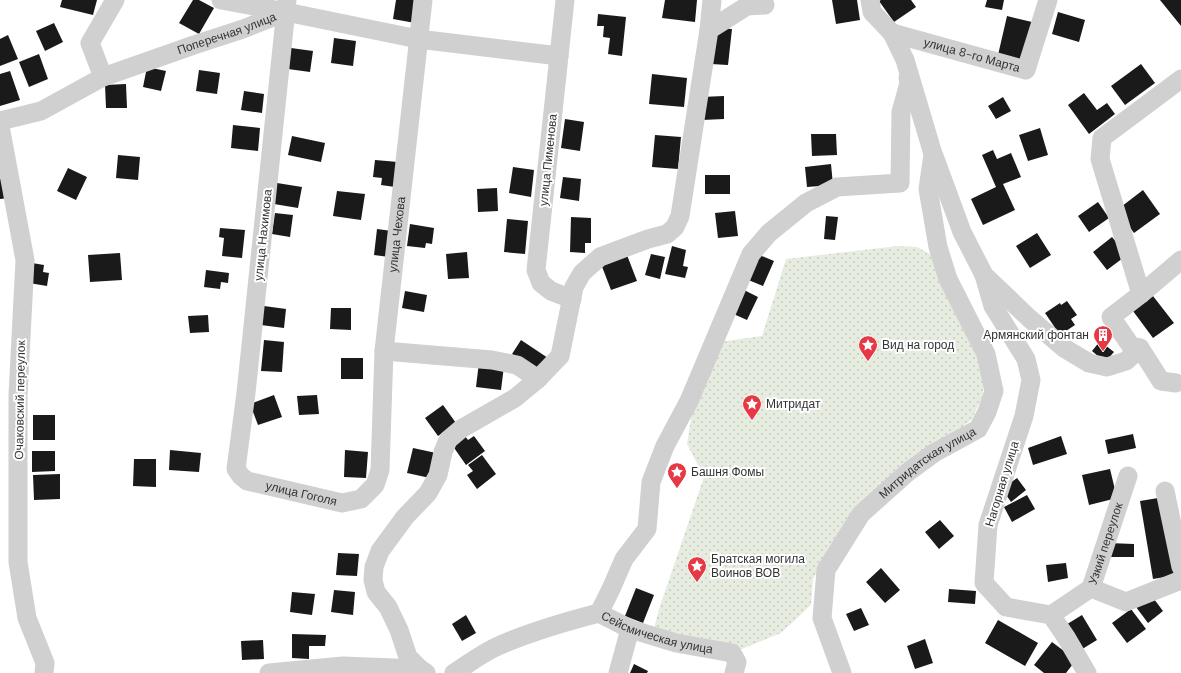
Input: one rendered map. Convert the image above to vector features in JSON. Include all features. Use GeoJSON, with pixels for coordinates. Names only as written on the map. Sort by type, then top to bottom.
{"type":"FeatureCollection","features":[{"type":"Feature","properties":{"kind":"street"},"geometry":{"type":"LineString","coordinates":[[103,77],[90,43],[115,0]]}},
{"type":"Feature","properties":{"kind":"street"},"geometry":{"type":"LineString","coordinates":[[221,0],[287,6]]}},
{"type":"Feature","properties":{"kind":"street","name":"улица Чехова"},"geometry":{"type":"LineString","coordinates":[[380,470],[384,351],[422,0]]}},
{"type":"Feature","properties":{"kind":"street","name":"улица Пименова"},"geometry":{"type":"LineString","coordinates":[[565,0],[536,270],[541,283],[552,291],[572,299]]}},
{"type":"Feature","properties":{"kind":"street"},"geometry":{"type":"LineString","coordinates":[[423,671],[408,657],[399,630],[388,606],[376,592],[373,580],[374,567],[380,551],[405,518],[428,493],[438,475],[443,452],[448,440],[461,429],[515,398],[538,379],[560,356],[574,288],[582,273],[600,257],[648,239],[667,234],[675,227],[680,216],[709,30],[712,0]]}},
{"type":"Feature","properties":{"kind":"street","name":"Митридатская улица"},"geometry":{"type":"LineString","coordinates":[[842,673],[822,618],[826,570],[861,514],[908,472],[934,453],[978,429],[987,412],[994,391],[986,354],[948,279],[938,247],[928,189],[933,154],[905,60],[892,33],[872,12],[870,0]]}},
{"type":"Feature","properties":{"kind":"street","name":"улица 8-го Марта"},"geometry":{"type":"LineString","coordinates":[[892,33],[1026,70],[1048,0]]}},
{"type":"Feature","properties":{"kind":"street"},"geometry":{"type":"LineString","coordinates":[[709,30],[747,6],[765,5]]}},
{"type":"Feature","properties":{"kind":"street","name":"Поперечная улица"},"geometry":{"type":"LineString","coordinates":[[0,121],[41,112],[103,77],[243,29],[287,6],[418,39],[559,56]]}},
{"type":"Feature","properties":{"kind":"street","name":"улица Нахимова"},"geometry":{"type":"LineString","coordinates":[[236,469],[247,385],[287,6]]}},
{"type":"Feature","properties":{"kind":"street"},"geometry":{"type":"LineString","coordinates":[[599,613],[624,559],[647,529],[651,482],[665,446],[689,401],[751,254],[769,234],[806,203],[837,187],[900,183],[901,112],[909,83],[905,60]]}},
{"type":"Feature","properties":{"kind":"street"},"geometry":{"type":"LineString","coordinates":[[1141,294],[1100,159],[1102,138],[1181,78]]}},
{"type":"Feature","properties":{"kind":"street","name":"Очаковский переулок"},"geometry":{"type":"LineString","coordinates":[[0,126],[25,260],[18,395],[18,562],[27,618],[45,663],[44,673]]}},
{"type":"Feature","properties":{"kind":"street"},"geometry":{"type":"LineString","coordinates":[[933,154],[962,232],[984,276],[1064,348],[1089,363],[1107,367],[1126,361],[1140,348]]}},
{"type":"Feature","properties":{"kind":"street"},"geometry":{"type":"LineString","coordinates":[[1176,383],[1161,381],[1140,348],[1131,346],[1111,317],[1181,260]]}},
{"type":"Feature","properties":{"kind":"street","name":"Нагорная улица"},"geometry":{"type":"LineString","coordinates":[[984,276],[993,306],[1026,358],[1031,380],[1024,416],[988,525],[984,583],[1006,607],[1051,615]]}},
{"type":"Feature","properties":{"kind":"street"},"geometry":{"type":"LineString","coordinates":[[384,351],[492,360],[517,365],[538,379]]}},
{"type":"Feature","properties":{"kind":"street","name":"улица Гоголя"},"geometry":{"type":"LineString","coordinates":[[236,469],[247,481],[342,503],[361,499],[375,485],[380,470]]}},
{"type":"Feature","properties":{"kind":"street","name":"Узкий переулок"},"geometry":{"type":"LineString","coordinates":[[1051,615],[1090,588],[1128,476]]}},
{"type":"Feature","properties":{"kind":"street"},"geometry":{"type":"LineString","coordinates":[[1165,491],[1181,567]]}},
{"type":"Feature","properties":{"kind":"street"},"geometry":{"type":"LineString","coordinates":[[1090,588],[1126,602],[1181,580]]}},
{"type":"Feature","properties":{"kind":"street","name":"Сейсмическая улица"},"geometry":{"type":"LineString","coordinates":[[454,673],[494,647],[528,633],[599,613],[630,629],[676,644],[732,653],[737,662],[734,673]]}},
{"type":"Feature","properties":{"kind":"street"},"geometry":{"type":"LineString","coordinates":[[1051,615],[1087,673]]}},
{"type":"Feature","properties":{"kind":"street"},"geometry":{"type":"LineString","coordinates":[[618,673],[630,629]]}},
{"type":"Feature","properties":{"kind":"street"},"geometry":{"type":"LineString","coordinates":[[269,673],[343,666],[423,671]]}},
{"type":"Feature","properties":{"kind":"shaded area"},"geometry":{"type":"Polygon","coordinates":[[[898,246],[917,247],[933,256],[970,332],[985,381],[982,398],[972,419],[843,527],[813,579],[811,605],[781,633],[732,653],[653,632],[660,606],[704,477],[687,444],[694,401],[719,342],[762,336],[786,259],[898,246]]]}},
{"type":"Feature","properties":{"kind":"building"},"geometry":{"type":"Polygon","coordinates":[[[62,0],[97,0],[93,15],[60,7],[62,0]]]}},
{"type":"Feature","properties":{"kind":"building"},"geometry":{"type":"Polygon","coordinates":[[[193,0],[199,0],[214,8],[199,34],[179,23],[193,0]]]}},
{"type":"Feature","properties":{"kind":"building"},"geometry":{"type":"Polygon","coordinates":[[[396,0],[418,0],[415,23],[393,19],[396,0]]]}},
{"type":"Feature","properties":{"kind":"building"},"geometry":{"type":"Polygon","coordinates":[[[665,0],[697,0],[695,22],[662,18],[665,0]]]}},
{"type":"Feature","properties":{"kind":"building"},"geometry":{"type":"Polygon","coordinates":[[[832,0],[857,0],[860,20],[836,24],[832,0]]]}},
{"type":"Feature","properties":{"kind":"building"},"geometry":{"type":"Polygon","coordinates":[[[911,0],[916,7],[894,22],[879,1],[911,0]]]}},
{"type":"Feature","properties":{"kind":"building"},"geometry":{"type":"Polygon","coordinates":[[[987,0],[1004,0],[1002,10],[985,7],[987,0]]]}},
{"type":"Feature","properties":{"kind":"building"},"geometry":{"type":"Polygon","coordinates":[[[1160,0],[1181,0],[1181,26],[1160,0]]]}},
{"type":"Feature","properties":{"kind":"building"},"geometry":{"type":"Polygon","coordinates":[[[1058,12],[1085,20],[1079,42],[1052,34],[1058,12]]]}},
{"type":"Feature","properties":{"kind":"building"},"geometry":{"type":"Polygon","coordinates":[[[598,14],[626,17],[622,56],[608,54],[610,38],[603,37],[604,26],[597,26],[598,14]]]}},
{"type":"Feature","properties":{"kind":"building"},"geometry":{"type":"Polygon","coordinates":[[[1007,16],[1032,22],[1023,61],[998,55],[1007,16]]]}},
{"type":"Feature","properties":{"kind":"building"},"geometry":{"type":"Polygon","coordinates":[[[54,23],[63,42],[45,51],[36,31],[54,23]]]}},
{"type":"Feature","properties":{"kind":"building"},"geometry":{"type":"Polygon","coordinates":[[[715,28],[732,29],[728,65],[711,64],[715,28]]]}},
{"type":"Feature","properties":{"kind":"building"},"geometry":{"type":"Polygon","coordinates":[[[8,35],[18,59],[0,66],[0,39],[8,35]]]}},
{"type":"Feature","properties":{"kind":"building"},"geometry":{"type":"Polygon","coordinates":[[[334,38],[356,41],[353,66],[331,63],[334,38]]]}},
{"type":"Feature","properties":{"kind":"building"},"geometry":{"type":"Polygon","coordinates":[[[291,48],[313,51],[310,72],[288,69],[291,48]]]}},
{"type":"Feature","properties":{"kind":"building"},"geometry":{"type":"Polygon","coordinates":[[[39,54],[48,79],[29,87],[19,62],[39,54]]]}},
{"type":"Feature","properties":{"kind":"building"},"geometry":{"type":"Polygon","coordinates":[[[1141,64],[1155,83],[1125,105],[1111,86],[1141,64]]]}},
{"type":"Feature","properties":{"kind":"building"},"geometry":{"type":"Polygon","coordinates":[[[147,67],[166,71],[161,91],[143,87],[147,67]]]}},
{"type":"Feature","properties":{"kind":"building"},"geometry":{"type":"Polygon","coordinates":[[[199,70],[220,73],[217,94],[196,91],[199,70]]]}},
{"type":"Feature","properties":{"kind":"building"},"geometry":{"type":"Polygon","coordinates":[[[10,71],[20,100],[0,106],[0,74],[10,71]]]}},
{"type":"Feature","properties":{"kind":"building"},"geometry":{"type":"Polygon","coordinates":[[[652,74],[687,78],[684,107],[649,104],[652,74]]]}},
{"type":"Feature","properties":{"kind":"building"},"geometry":{"type":"Polygon","coordinates":[[[126,84],[127,108],[106,108],[105,85],[126,84]]]}},
{"type":"Feature","properties":{"kind":"building"},"geometry":{"type":"Polygon","coordinates":[[[244,91],[264,94],[262,113],[241,110],[244,91]]]}},
{"type":"Feature","properties":{"kind":"building"},"geometry":{"type":"Polygon","coordinates":[[[1084,93],[1097,110],[1107,103],[1115,114],[1089,134],[1068,105],[1084,93]]]}},
{"type":"Feature","properties":{"kind":"building"},"geometry":{"type":"Polygon","coordinates":[[[724,96],[724,119],[702,120],[701,97],[724,96]]]}},
{"type":"Feature","properties":{"kind":"building"},"geometry":{"type":"Polygon","coordinates":[[[1003,97],[1011,111],[996,119],[988,106],[1003,97]]]}},
{"type":"Feature","properties":{"kind":"building"},"geometry":{"type":"Polygon","coordinates":[[[565,119],[584,122],[580,151],[561,148],[565,119]]]}},
{"type":"Feature","properties":{"kind":"building"},"geometry":{"type":"Polygon","coordinates":[[[233,125],[260,128],[258,151],[231,148],[233,125]]]}},
{"type":"Feature","properties":{"kind":"building"},"geometry":{"type":"Polygon","coordinates":[[[1040,128],[1048,155],[1028,161],[1019,135],[1040,128]]]}},
{"type":"Feature","properties":{"kind":"building"},"geometry":{"type":"Polygon","coordinates":[[[811,134],[836,134],[837,155],[812,156],[811,134]]]}},
{"type":"Feature","properties":{"kind":"building"},"geometry":{"type":"Polygon","coordinates":[[[655,135],[681,137],[678,169],[652,167],[655,135]]]}},
{"type":"Feature","properties":{"kind":"building"},"geometry":{"type":"Polygon","coordinates":[[[292,136],[325,143],[321,162],[288,155],[292,136]]]}},
{"type":"Feature","properties":{"kind":"building"},"geometry":{"type":"Polygon","coordinates":[[[993,150],[997,159],[1011,153],[1021,177],[1003,184],[1015,210],[983,225],[971,199],[996,187],[982,155],[993,150]]]}},
{"type":"Feature","properties":{"kind":"building"},"geometry":{"type":"Polygon","coordinates":[[[118,155],[140,157],[138,180],[116,178],[118,155]]]}},
{"type":"Feature","properties":{"kind":"building"},"geometry":{"type":"Polygon","coordinates":[[[375,160],[398,162],[395,187],[381,185],[382,178],[373,177],[375,160]]]}},
{"type":"Feature","properties":{"kind":"building"},"geometry":{"type":"Polygon","coordinates":[[[831,164],[833,185],[807,187],[805,167],[831,164]]]}},
{"type":"Feature","properties":{"kind":"building"},"geometry":{"type":"Polygon","coordinates":[[[513,167],[534,170],[531,197],[509,193],[513,167]]]}},
{"type":"Feature","properties":{"kind":"building"},"geometry":{"type":"Polygon","coordinates":[[[68,168],[87,177],[76,200],[57,191],[68,168]]]}},
{"type":"Feature","properties":{"kind":"building"},"geometry":{"type":"Polygon","coordinates":[[[705,175],[730,175],[730,194],[705,194],[705,175]]]}},
{"type":"Feature","properties":{"kind":"building"},"geometry":{"type":"Polygon","coordinates":[[[563,177],[581,179],[579,201],[560,198],[563,177]]]}},
{"type":"Feature","properties":{"kind":"building"},"geometry":{"type":"Polygon","coordinates":[[[7,178],[10,198],[0,199],[0,179],[7,178]]]}},
{"type":"Feature","properties":{"kind":"building"},"geometry":{"type":"Polygon","coordinates":[[[277,183],[302,187],[298,208],[274,204],[277,183]]]}},
{"type":"Feature","properties":{"kind":"building"},"geometry":{"type":"Polygon","coordinates":[[[497,188],[498,211],[478,212],[477,189],[497,188]]]}},
{"type":"Feature","properties":{"kind":"building"},"geometry":{"type":"Polygon","coordinates":[[[1143,190],[1160,214],[1134,233],[1117,210],[1143,190]]]}},
{"type":"Feature","properties":{"kind":"building"},"geometry":{"type":"Polygon","coordinates":[[[337,191],[365,194],[361,220],[333,216],[337,191]]]}},
{"type":"Feature","properties":{"kind":"building"},"geometry":{"type":"Polygon","coordinates":[[[1098,202],[1109,218],[1089,232],[1078,216],[1098,202]]]}},
{"type":"Feature","properties":{"kind":"building"},"geometry":{"type":"Polygon","coordinates":[[[735,211],[738,236],[718,238],[715,213],[735,211]]]}},
{"type":"Feature","properties":{"kind":"building"},"geometry":{"type":"Polygon","coordinates":[[[275,213],[293,215],[290,237],[272,234],[275,213]]]}},
{"type":"Feature","properties":{"kind":"building"},"geometry":{"type":"Polygon","coordinates":[[[826,216],[838,217],[835,240],[824,239],[826,216]]]}},
{"type":"Feature","properties":{"kind":"building"},"geometry":{"type":"Polygon","coordinates":[[[571,217],[591,218],[591,243],[585,243],[585,253],[570,252],[571,217]]]}},
{"type":"Feature","properties":{"kind":"building"},"geometry":{"type":"Polygon","coordinates":[[[507,219],[528,221],[525,254],[504,252],[507,219]]]}},
{"type":"Feature","properties":{"kind":"building"},"geometry":{"type":"Polygon","coordinates":[[[410,224],[434,228],[432,244],[426,243],[425,248],[407,246],[410,224]]]}},
{"type":"Feature","properties":{"kind":"building"},"geometry":{"type":"Polygon","coordinates":[[[220,228],[245,230],[242,258],[222,256],[224,238],[219,237],[220,228]]]}},
{"type":"Feature","properties":{"kind":"building"},"geometry":{"type":"Polygon","coordinates":[[[377,229],[392,231],[389,257],[374,255],[377,229]]]}},
{"type":"Feature","properties":{"kind":"building"},"geometry":{"type":"Polygon","coordinates":[[[1037,233],[1051,255],[1030,268],[1016,246],[1037,233]]]}},
{"type":"Feature","properties":{"kind":"building"},"geometry":{"type":"Polygon","coordinates":[[[1112,237],[1127,255],[1107,270],[1093,252],[1112,237]]]}},
{"type":"Feature","properties":{"kind":"building"},"geometry":{"type":"Polygon","coordinates":[[[672,246],[686,250],[683,266],[688,267],[685,278],[665,274],[672,246]]]}},
{"type":"Feature","properties":{"kind":"building"},"geometry":{"type":"Polygon","coordinates":[[[467,252],[469,278],[448,279],[446,254],[467,252]]]}},
{"type":"Feature","properties":{"kind":"building"},"geometry":{"type":"Polygon","coordinates":[[[120,253],[122,280],[90,282],[88,255],[120,253]]]}},
{"type":"Feature","properties":{"kind":"building"},"geometry":{"type":"Polygon","coordinates":[[[651,254],[665,257],[660,279],[645,275],[651,254]]]}},
{"type":"Feature","properties":{"kind":"building"},"geometry":{"type":"Polygon","coordinates":[[[757,254],[774,261],[763,286],[746,279],[757,254]]]}},
{"type":"Feature","properties":{"kind":"building"},"geometry":{"type":"Polygon","coordinates":[[[627,255],[637,281],[611,290],[601,264],[627,255]]]}},
{"type":"Feature","properties":{"kind":"building"},"geometry":{"type":"Polygon","coordinates":[[[32,263],[44,265],[43,272],[49,273],[47,286],[29,283],[32,263]]]}},
{"type":"Feature","properties":{"kind":"building"},"geometry":{"type":"Polygon","coordinates":[[[206,270],[229,273],[228,283],[221,282],[220,289],[204,287],[206,270]]]}},
{"type":"Feature","properties":{"kind":"building"},"geometry":{"type":"Polygon","coordinates":[[[740,288],[758,297],[747,320],[729,312],[740,288]]]}},
{"type":"Feature","properties":{"kind":"building"},"geometry":{"type":"Polygon","coordinates":[[[405,291],[427,295],[424,312],[402,308],[405,291]]]}},
{"type":"Feature","properties":{"kind":"building"},"geometry":{"type":"Polygon","coordinates":[[[1153,296],[1174,323],[1153,338],[1133,311],[1153,296]]]}},
{"type":"Feature","properties":{"kind":"building"},"geometry":{"type":"Polygon","coordinates":[[[1067,301],[1077,315],[1071,319],[1075,325],[1060,335],[1045,313],[1060,303],[1061,305],[1067,301]]]}},
{"type":"Feature","properties":{"kind":"building"},"geometry":{"type":"Polygon","coordinates":[[[264,306],[286,309],[284,328],[261,325],[264,306]]]}},
{"type":"Feature","properties":{"kind":"building"},"geometry":{"type":"Polygon","coordinates":[[[331,308],[351,308],[351,330],[330,329],[331,308]]]}},
{"type":"Feature","properties":{"kind":"building"},"geometry":{"type":"Polygon","coordinates":[[[208,315],[209,332],[190,333],[188,316],[208,315]]]}},
{"type":"Feature","properties":{"kind":"building"},"geometry":{"type":"Polygon","coordinates":[[[264,340],[284,342],[282,372],[261,371],[264,340]]]}},
{"type":"Feature","properties":{"kind":"building"},"geometry":{"type":"Polygon","coordinates":[[[521,340],[548,358],[539,371],[512,354],[521,340]]]}},
{"type":"Feature","properties":{"kind":"building","name":"Армянский фонтан"},"geometry":{"type":"Polygon","coordinates":[[[1100,341],[1114,352],[1105,362],[1092,351],[1100,341]]]}},
{"type":"Feature","properties":{"kind":"building"},"geometry":{"type":"Polygon","coordinates":[[[341,358],[363,358],[363,379],[341,379],[341,358]]]}},
{"type":"Feature","properties":{"kind":"building"},"geometry":{"type":"Polygon","coordinates":[[[479,362],[504,366],[501,390],[476,387],[479,362]]]}},
{"type":"Feature","properties":{"kind":"building"},"geometry":{"type":"Polygon","coordinates":[[[274,395],[282,417],[258,425],[250,404],[274,395]]]}},
{"type":"Feature","properties":{"kind":"building"},"geometry":{"type":"Polygon","coordinates":[[[317,395],[319,414],[299,415],[297,396],[317,395]]]}},
{"type":"Feature","properties":{"kind":"building"},"geometry":{"type":"Polygon","coordinates":[[[443,405],[456,423],[438,436],[425,418],[443,405]]]}},
{"type":"Feature","properties":{"kind":"building"},"geometry":{"type":"Polygon","coordinates":[[[33,415],[55,415],[55,440],[33,440],[33,415]]]}},
{"type":"Feature","properties":{"kind":"building"},"geometry":{"type":"Polygon","coordinates":[[[462,432],[468,440],[474,436],[485,451],[466,465],[450,442],[462,432]]]}},
{"type":"Feature","properties":{"kind":"building"},"geometry":{"type":"Polygon","coordinates":[[[1133,434],[1136,448],[1108,454],[1105,440],[1133,434]]]}},
{"type":"Feature","properties":{"kind":"building"},"geometry":{"type":"Polygon","coordinates":[[[1061,436],[1067,454],[1033,465],[1028,448],[1061,436]]]}},
{"type":"Feature","properties":{"kind":"building"},"geometry":{"type":"Polygon","coordinates":[[[413,448],[436,453],[430,478],[407,473],[413,448]]]}},
{"type":"Feature","properties":{"kind":"building"},"geometry":{"type":"Polygon","coordinates":[[[170,450],[201,453],[199,472],[169,470],[170,450]]]}},
{"type":"Feature","properties":{"kind":"building"},"geometry":{"type":"Polygon","coordinates":[[[345,450],[368,452],[366,478],[344,477],[345,450]]]}},
{"type":"Feature","properties":{"kind":"building"},"geometry":{"type":"Polygon","coordinates":[[[32,451],[55,451],[55,471],[32,472],[32,451]]]}},
{"type":"Feature","properties":{"kind":"building"},"geometry":{"type":"Polygon","coordinates":[[[482,455],[496,474],[477,489],[467,475],[473,471],[468,465],[482,455]]]}},
{"type":"Feature","properties":{"kind":"building"},"geometry":{"type":"Polygon","coordinates":[[[134,459],[156,459],[156,487],[133,486],[134,459]]]}},
{"type":"Feature","properties":{"kind":"building"},"geometry":{"type":"Polygon","coordinates":[[[1110,469],[1117,498],[1089,505],[1082,475],[1110,469]]]}},
{"type":"Feature","properties":{"kind":"building"},"geometry":{"type":"Polygon","coordinates":[[[60,474],[60,499],[34,500],[33,475],[60,474]]]}},
{"type":"Feature","properties":{"kind":"building"},"geometry":{"type":"Polygon","coordinates":[[[1017,478],[1026,490],[1011,502],[1002,489],[1017,478]]]}},
{"type":"Feature","properties":{"kind":"building"},"geometry":{"type":"Polygon","coordinates":[[[1027,495],[1035,509],[1012,522],[1004,507],[1027,495]]]}},
{"type":"Feature","properties":{"kind":"building"},"geometry":{"type":"Polygon","coordinates":[[[1164,497],[1177,575],[1153,579],[1140,501],[1164,497]]]}},
{"type":"Feature","properties":{"kind":"building"},"geometry":{"type":"Polygon","coordinates":[[[940,520],[954,536],[939,549],[925,532],[940,520]]]}},
{"type":"Feature","properties":{"kind":"building"},"geometry":{"type":"Polygon","coordinates":[[[1108,543],[1134,544],[1134,557],[1108,557],[1108,543]]]}},
{"type":"Feature","properties":{"kind":"building"},"geometry":{"type":"Polygon","coordinates":[[[338,553],[359,554],[357,576],[336,575],[338,553]]]}},
{"type":"Feature","properties":{"kind":"building"},"geometry":{"type":"Polygon","coordinates":[[[1066,563],[1068,578],[1048,582],[1046,565],[1066,563]]]}},
{"type":"Feature","properties":{"kind":"building"},"geometry":{"type":"Polygon","coordinates":[[[881,568],[900,590],[885,603],[866,582],[881,568]]]}},
{"type":"Feature","properties":{"kind":"building"},"geometry":{"type":"Polygon","coordinates":[[[636,588],[654,595],[643,623],[625,616],[636,588]]]}},
{"type":"Feature","properties":{"kind":"building"},"geometry":{"type":"Polygon","coordinates":[[[949,589],[976,591],[975,604],[948,602],[949,589]]]}},
{"type":"Feature","properties":{"kind":"building"},"geometry":{"type":"Polygon","coordinates":[[[334,590],[355,592],[353,615],[331,612],[334,590]]]}},
{"type":"Feature","properties":{"kind":"building"},"geometry":{"type":"Polygon","coordinates":[[[292,592],[315,594],[312,615],[290,612],[292,592]]]}},
{"type":"Feature","properties":{"kind":"building"},"geometry":{"type":"Polygon","coordinates":[[[1151,595],[1163,611],[1148,623],[1136,607],[1151,595]]]}},
{"type":"Feature","properties":{"kind":"building"},"geometry":{"type":"Polygon","coordinates":[[[861,608],[869,625],[854,631],[846,614],[861,608]]]}},
{"type":"Feature","properties":{"kind":"building"},"geometry":{"type":"Polygon","coordinates":[[[1131,609],[1146,629],[1127,643],[1112,623],[1131,609]]]}},
{"type":"Feature","properties":{"kind":"building"},"geometry":{"type":"Polygon","coordinates":[[[466,615],[476,633],[462,641],[452,624],[466,615]]]}},
{"type":"Feature","properties":{"kind":"building"},"geometry":{"type":"Polygon","coordinates":[[[1082,615],[1097,640],[1079,651],[1064,626],[1082,615]]]}},
{"type":"Feature","properties":{"kind":"building"},"geometry":{"type":"Polygon","coordinates":[[[998,620],[1038,643],[1025,666],[985,643],[998,620]]]}},
{"type":"Feature","properties":{"kind":"building"},"geometry":{"type":"Polygon","coordinates":[[[292,634],[326,635],[325,646],[309,646],[309,659],[292,658],[292,634]]]}},
{"type":"Feature","properties":{"kind":"building"},"geometry":{"type":"Polygon","coordinates":[[[925,639],[933,663],[915,669],[907,646],[925,639]]]}},
{"type":"Feature","properties":{"kind":"building"},"geometry":{"type":"Polygon","coordinates":[[[263,640],[264,659],[242,660],[241,641],[263,640]]]}},
{"type":"Feature","properties":{"kind":"building"},"geometry":{"type":"Polygon","coordinates":[[[1052,642],[1076,660],[1066,673],[1044,673],[1034,665],[1052,642]]]}},
{"type":"Feature","properties":{"kind":"building"},"geometry":{"type":"Polygon","coordinates":[[[634,664],[648,671],[647,673],[630,673],[634,664]]]}},
{"type":"Feature","properties":{"kind":"place","name":"Армянский фонтан"},"geometry":{"type":"Point","coordinates":[1103,352]}},
{"type":"Feature","properties":{"kind":"place","name":"Вид на город"},"geometry":{"type":"Point","coordinates":[868,362]}},
{"type":"Feature","properties":{"kind":"place","name":"Митридат"},"geometry":{"type":"Point","coordinates":[752,421]}},
{"type":"Feature","properties":{"kind":"place","name":"Башня Фомы"},"geometry":{"type":"Point","coordinates":[677,489]}},
{"type":"Feature","properties":{"kind":"place","name":"Братская могила Воинов ВОВ"},"geometry":{"type":"Point","coordinates":[697,583]}}]}
